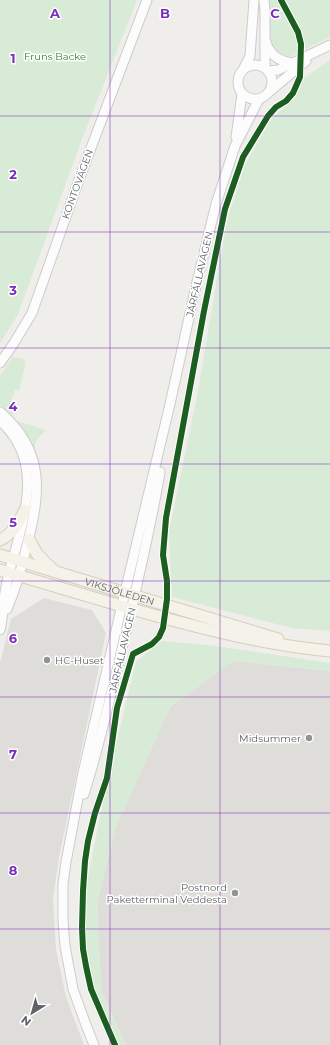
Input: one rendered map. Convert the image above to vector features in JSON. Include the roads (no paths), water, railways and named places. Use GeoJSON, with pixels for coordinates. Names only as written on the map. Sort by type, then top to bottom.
{"type":"FeatureCollection","features":[{"type":"Feature","properties":{"kind":"main road"},"geometry":{"type":"LineString","coordinates":[[0,540],[9,534],[14,528],[25,510]]}},
{"type":"Feature","properties":{"kind":"main road"},"geometry":{"type":"LineString","coordinates":[[29,539],[37,554],[54,572]]}},
{"type":"Feature","properties":{"kind":"main road","name":"VIKSJÖLEDEN"},"geometry":{"type":"LineString","coordinates":[[0,556],[308,648]]}},
{"type":"Feature","properties":{"kind":"main road","name":"VIKSJÖLEDEN"},"geometry":{"type":"LineString","coordinates":[[9,573],[187,624],[246,639],[281,646],[330,651]]}},
{"type":"Feature","properties":{"kind":"street","name":"KONTOVÄGEN"},"geometry":{"type":"LineString","coordinates":[[0,363],[32,313],[80,177],[147,0]]}},
{"type":"Feature","properties":{"kind":"street"},"geometry":{"type":"LineString","coordinates":[[254,0],[250,56],[238,80],[239,90],[242,94],[250,98],[259,99],[263,97],[317,53],[330,45]]}},
{"type":"Feature","properties":{"kind":"street"},"geometry":{"type":"LineString","coordinates":[[264,0],[264,36],[267,70],[272,79],[269,92]]}},
{"type":"Feature","properties":{"kind":"street"},"geometry":{"type":"LineString","coordinates":[[264,36],[267,46],[271,52],[281,60],[294,63]]}},
{"type":"Feature","properties":{"kind":"street"},"geometry":{"type":"LineString","coordinates":[[244,68],[253,65],[261,66],[267,70],[278,70],[317,53]]}},
{"type":"Feature","properties":{"kind":"street","name":"JÄRFÄLLAVÄGEN"},"geometry":{"type":"LineString","coordinates":[[235,146],[242,94]]}},
{"type":"Feature","properties":{"kind":"street","name":"JÄRFÄLLAVÄGEN"},"geometry":{"type":"LineString","coordinates":[[94,1045],[73,989],[65,946],[63,884],[66,862],[82,777],[130,594],[154,510],[170,404],[216,204],[235,146],[259,99]]}},
{"type":"Feature","properties":{"kind":"street"},"geometry":{"type":"LineString","coordinates":[[0,412],[23,438],[30,451],[38,488],[29,539],[18,561],[9,573],[6,584],[4,616],[0,630]]}},
{"type":"Feature","properties":{"kind":"street"},"geometry":{"type":"LineString","coordinates":[[0,421],[11,432],[18,444],[26,465],[28,494],[18,561]]}},
{"type":"Feature","properties":{"kind":"place","name":"HC-Huset"},"geometry":{"type":"Point","coordinates":[47,660]}},
{"type":"Feature","properties":{"kind":"place","name":"Midsummer"},"geometry":{"type":"Point","coordinates":[309,738]}},
{"type":"Feature","properties":{"kind":"place","name":"Postnord Paketterminal Veddesta"},"geometry":{"type":"Point","coordinates":[235,893]}},
{"type":"Feature","properties":{"kind":"park label","name":"Fruns Backe"},"geometry":{"type":"Point","coordinates":[55,56]}}]}
